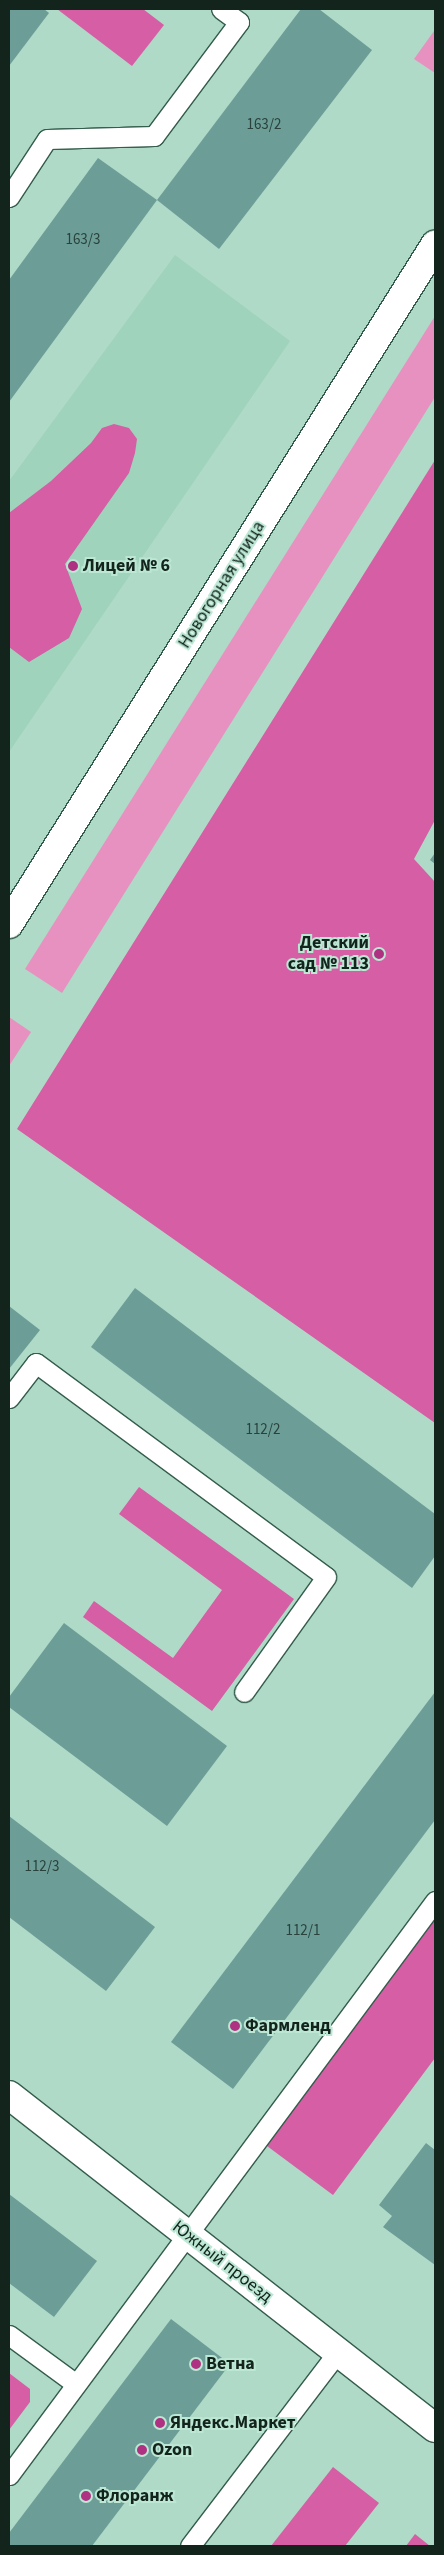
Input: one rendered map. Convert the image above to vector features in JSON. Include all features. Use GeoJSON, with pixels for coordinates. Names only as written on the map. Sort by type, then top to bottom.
{"type":"FeatureCollection","features":[{"type":"Feature","properties":{"kind":"street","name":"Новогорная улица"},"geometry":{"type":"LineString","coordinates":[[9,924],[435,245]]}},
{"type":"Feature","properties":{"kind":"street","name":"Южный проезд"},"geometry":{"type":"LineString","coordinates":[[9,2096],[435,2428]]}},
{"type":"Feature","properties":{"kind":"lane"},"geometry":{"type":"LineString","coordinates":[[9,197],[47,139],[154,136],[239,22],[221,9]]}},
{"type":"Feature","properties":{"kind":"lane"},"geometry":{"type":"LineString","coordinates":[[9,1398],[36,1363],[326,1577],[244,1692]]}},
{"type":"Feature","properties":{"kind":"lane"},"geometry":{"type":"LineString","coordinates":[[9,2474],[435,1901]]}},
{"type":"Feature","properties":{"kind":"lane"},"geometry":{"type":"LineString","coordinates":[[9,2335],[76,2384]]}},
{"type":"Feature","properties":{"kind":"lane"},"geometry":{"type":"LineString","coordinates":[[190,2546],[337,2353]]}},
{"type":"Feature","properties":{"kind":"shaded area"},"geometry":{"type":"Polygon","coordinates":[[[57,9],[143,9],[164,25],[132,66],[57,9]]]}},
{"type":"Feature","properties":{"kind":"shaded area"},"geometry":{"type":"Polygon","coordinates":[[[435,31],[435,73],[414,59],[435,31]]]}},
{"type":"Feature","properties":{"kind":"shaded area","name":"Лицей № 6"},"geometry":{"type":"Polygon","coordinates":[[[175,255],[290,341],[9,752],[9,481],[175,255]]]}},
{"type":"Feature","properties":{"kind":"shaded area"},"geometry":{"type":"Polygon","coordinates":[[[435,316],[435,397],[62,993],[25,969],[435,316]]]}},
{"type":"Feature","properties":{"kind":"shaded area"},"geometry":{"type":"Polygon","coordinates":[[[114,424],[129,428],[137,439],[135,453],[129,473],[65,564],[82,609],[69,638],[29,662],[9,647],[9,513],[51,481],[91,443],[102,428],[114,424]]]}},
{"type":"Feature","properties":{"kind":"shaded area"},"geometry":{"type":"Polygon","coordinates":[[[435,460],[435,820],[414,859],[435,882],[435,1423],[17,1129],[435,460]]]}},
{"type":"Feature","properties":{"kind":"shaded area"},"geometry":{"type":"Polygon","coordinates":[[[9,1017],[31,1032],[9,1066],[9,1017]]]}},
{"type":"Feature","properties":{"kind":"shaded area"},"geometry":{"type":"Polygon","coordinates":[[[139,1487],[294,1599],[212,1711],[83,1617],[94,1601],[173,1658],[222,1590],[119,1514],[139,1487]]]}},
{"type":"Feature","properties":{"kind":"shaded area"},"geometry":{"type":"Polygon","coordinates":[[[435,1912],[435,2058],[333,2195],[263,2143],[435,1912]]]}},
{"type":"Feature","properties":{"kind":"shaded area"},"geometry":{"type":"Polygon","coordinates":[[[9,2373],[30,2389],[30,2402],[9,2430],[9,2373]]]}},
{"type":"Feature","properties":{"kind":"shaded area"},"geometry":{"type":"Polygon","coordinates":[[[333,2467],[379,2503],[345,2546],[271,2546],[333,2467]]]}},
{"type":"Feature","properties":{"kind":"shaded area"},"geometry":{"type":"Polygon","coordinates":[[[415,2534],[430,2546],[406,2546],[415,2534]]]}},
{"type":"Feature","properties":{"kind":"building"},"geometry":{"type":"Polygon","coordinates":[[[9,9],[44,9],[49,13],[9,66],[9,9]]]}},
{"type":"Feature","properties":{"kind":"building"},"geometry":{"type":"Polygon","coordinates":[[[301,9],[319,9],[372,50],[219,249],[157,200],[301,9]]]}},
{"type":"Feature","properties":{"kind":"building"},"geometry":{"type":"Polygon","coordinates":[[[98,158],[157,200],[9,402],[9,280],[98,158]]]}},
{"type":"Feature","properties":{"kind":"building"},"geometry":{"type":"Polygon","coordinates":[[[435,853],[435,864],[430,860],[435,853]]]}},
{"type":"Feature","properties":{"kind":"building"},"geometry":{"type":"Polygon","coordinates":[[[135,1288],[435,1514],[435,1556],[412,1588],[91,1347],[135,1288]]]}},
{"type":"Feature","properties":{"kind":"building"},"geometry":{"type":"Polygon","coordinates":[[[9,1306],[40,1330],[9,1369],[9,1306]]]}},
{"type":"Feature","properties":{"kind":"building"},"geometry":{"type":"Polygon","coordinates":[[[64,1623],[227,1746],[167,1826],[9,1707],[9,1697],[64,1623]]]}},
{"type":"Feature","properties":{"kind":"building"},"geometry":{"type":"Polygon","coordinates":[[[435,1692],[435,1820],[233,2089],[171,2042],[435,1692]]]}},
{"type":"Feature","properties":{"kind":"building"},"geometry":{"type":"Polygon","coordinates":[[[9,1816],[155,1927],[106,1991],[9,1917],[9,1816]]]}},
{"type":"Feature","properties":{"kind":"building"},"geometry":{"type":"Polygon","coordinates":[[[426,2143],[435,2150],[435,2265],[383,2227],[392,2216],[379,2205],[426,2143]]]}},
{"type":"Feature","properties":{"kind":"building"},"geometry":{"type":"Polygon","coordinates":[[[9,2194],[97,2261],[54,2317],[9,2283],[9,2194]]]}},
{"type":"Feature","properties":{"kind":"building"},"geometry":{"type":"Polygon","coordinates":[[[171,2319],[230,2364],[92,2546],[9,2546],[9,2533],[171,2319]]]}},
{"type":"Feature","properties":{"kind":"place","name":"Лицей № 6"},"geometry":{"type":"Point","coordinates":[73,566]}},
{"type":"Feature","properties":{"kind":"place","name":"Детский сад № 113"},"geometry":{"type":"Point","coordinates":[379,954]}},
{"type":"Feature","properties":{"kind":"place","name":"Фармленд"},"geometry":{"type":"Point","coordinates":[235,2026]}},
{"type":"Feature","properties":{"kind":"place","name":"Ветна"},"geometry":{"type":"Point","coordinates":[196,2364]}},
{"type":"Feature","properties":{"kind":"place","name":"Яндекс.Маркет"},"geometry":{"type":"Point","coordinates":[160,2423]}},
{"type":"Feature","properties":{"kind":"place","name":"Ozon"},"geometry":{"type":"Point","coordinates":[142,2450]}},
{"type":"Feature","properties":{"kind":"place","name":"Флоранж"},"geometry":{"type":"Point","coordinates":[86,2496]}}]}
